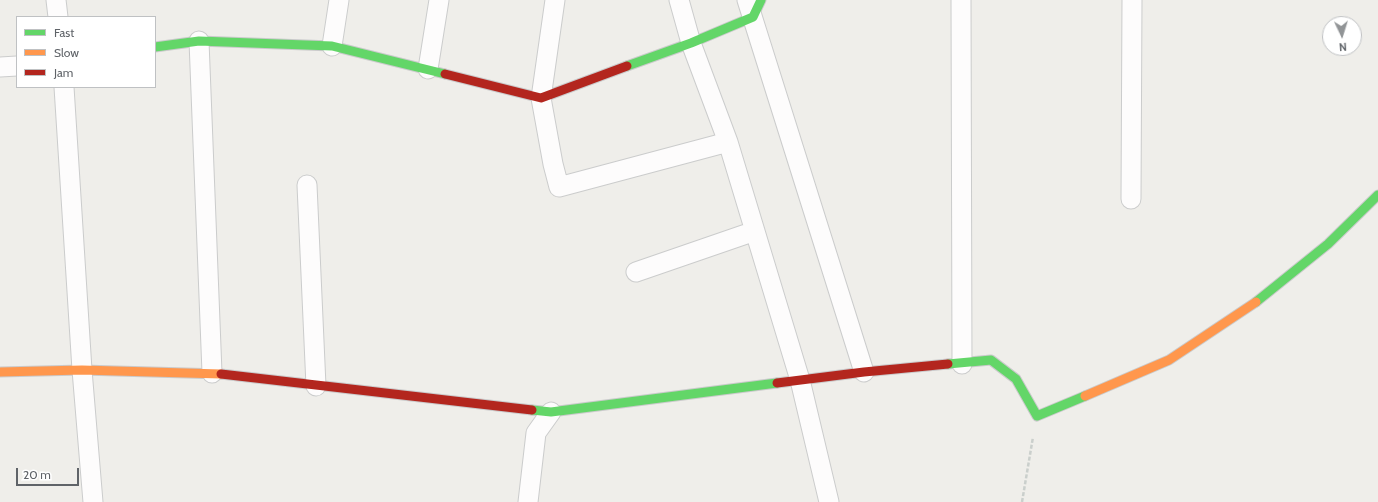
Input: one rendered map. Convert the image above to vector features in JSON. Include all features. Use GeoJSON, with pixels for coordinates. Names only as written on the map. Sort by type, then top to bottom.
{"type":"FeatureCollection","features":[{"type":"Feature","properties":{"kind":"street"},"geometry":{"type":"LineString","coordinates":[[56,0],[58,16]]}},
{"type":"Feature","properties":{"kind":"street"},"geometry":{"type":"LineString","coordinates":[[332,46],[339,0]]}},
{"type":"Feature","properties":{"kind":"street"},"geometry":{"type":"LineString","coordinates":[[428,69],[439,0]]}},
{"type":"Feature","properties":{"kind":"street"},"geometry":{"type":"LineString","coordinates":[[555,0],[541,98],[553,164],[559,187],[728,142]]}},
{"type":"Feature","properties":{"kind":"street"},"geometry":{"type":"LineString","coordinates":[[678,0],[691,43],[728,142],[800,380],[829,502]]}},
{"type":"Feature","properties":{"kind":"street"},"geometry":{"type":"LineString","coordinates":[[156,48],[199,41],[332,46],[541,98],[691,43],[762,0]]}},
{"type":"Feature","properties":{"kind":"street"},"geometry":{"type":"LineString","coordinates":[[961,0],[962,364]]}},
{"type":"Feature","properties":{"kind":"street"},"geometry":{"type":"LineString","coordinates":[[1131,199],[1132,0]]}},
{"type":"Feature","properties":{"kind":"street"},"geometry":{"type":"LineString","coordinates":[[750,8],[864,372]]}},
{"type":"Feature","properties":{"kind":"street"},"geometry":{"type":"LineString","coordinates":[[199,41],[212,374]]}},
{"type":"Feature","properties":{"kind":"street"},"geometry":{"type":"LineString","coordinates":[[0,67],[16,66]]}},
{"type":"Feature","properties":{"kind":"street"},"geometry":{"type":"LineString","coordinates":[[64,88],[82,370],[93,502]]}},
{"type":"Feature","properties":{"kind":"street"},"geometry":{"type":"LineString","coordinates":[[307,185],[316,386]]}},
{"type":"Feature","properties":{"kind":"street"},"geometry":{"type":"LineString","coordinates":[[0,372],[82,370],[212,374],[551,412],[864,372],[962,364],[991,360],[1016,379],[1037,416],[1169,360],[1247,309],[1328,244],[1378,195]]}},
{"type":"Feature","properties":{"kind":"street"},"geometry":{"type":"LineString","coordinates":[[636,272],[755,231]]}},
{"type":"Feature","properties":{"kind":"street"},"geometry":{"type":"LineString","coordinates":[[528,502],[536,433],[551,412]]}},
{"type":"Feature","properties":{"kind":"path"},"geometry":{"type":"LineString","coordinates":[[1022,502],[1037,416]]}},
{"type":"Feature","properties":{"kind":"traffic: fast"},"geometry":{"type":"LineString","coordinates":[[627,66],[691,43],[753,17],[761,0]]}},
{"type":"Feature","properties":{"kind":"traffic: fast"},"geometry":{"type":"LineString","coordinates":[[156,47],[199,41],[332,46],[445,74]]}},
{"type":"Feature","properties":{"kind":"traffic: fast"},"geometry":{"type":"LineString","coordinates":[[1256,302],[1328,244],[1378,195]]}},
{"type":"Feature","properties":{"kind":"traffic: fast"},"geometry":{"type":"LineString","coordinates":[[948,364],[991,360],[1016,379],[1037,416],[1085,396]]}},
{"type":"Feature","properties":{"kind":"traffic: fast"},"geometry":{"type":"LineString","coordinates":[[532,410],[551,412],[777,383]]}},
{"type":"Feature","properties":{"kind":"traffic: slow"},"geometry":{"type":"LineString","coordinates":[[1085,396],[1169,360],[1256,302]]}},
{"type":"Feature","properties":{"kind":"traffic: slow"},"geometry":{"type":"LineString","coordinates":[[0,372],[82,370],[221,374]]}},
{"type":"Feature","properties":{"kind":"traffic: jam"},"geometry":{"type":"LineString","coordinates":[[445,74],[541,98],[627,66]]}},
{"type":"Feature","properties":{"kind":"traffic: jam"},"geometry":{"type":"LineString","coordinates":[[777,383],[864,372],[948,364]]}},
{"type":"Feature","properties":{"kind":"traffic: jam"},"geometry":{"type":"LineString","coordinates":[[221,374],[532,410]]}}]}
